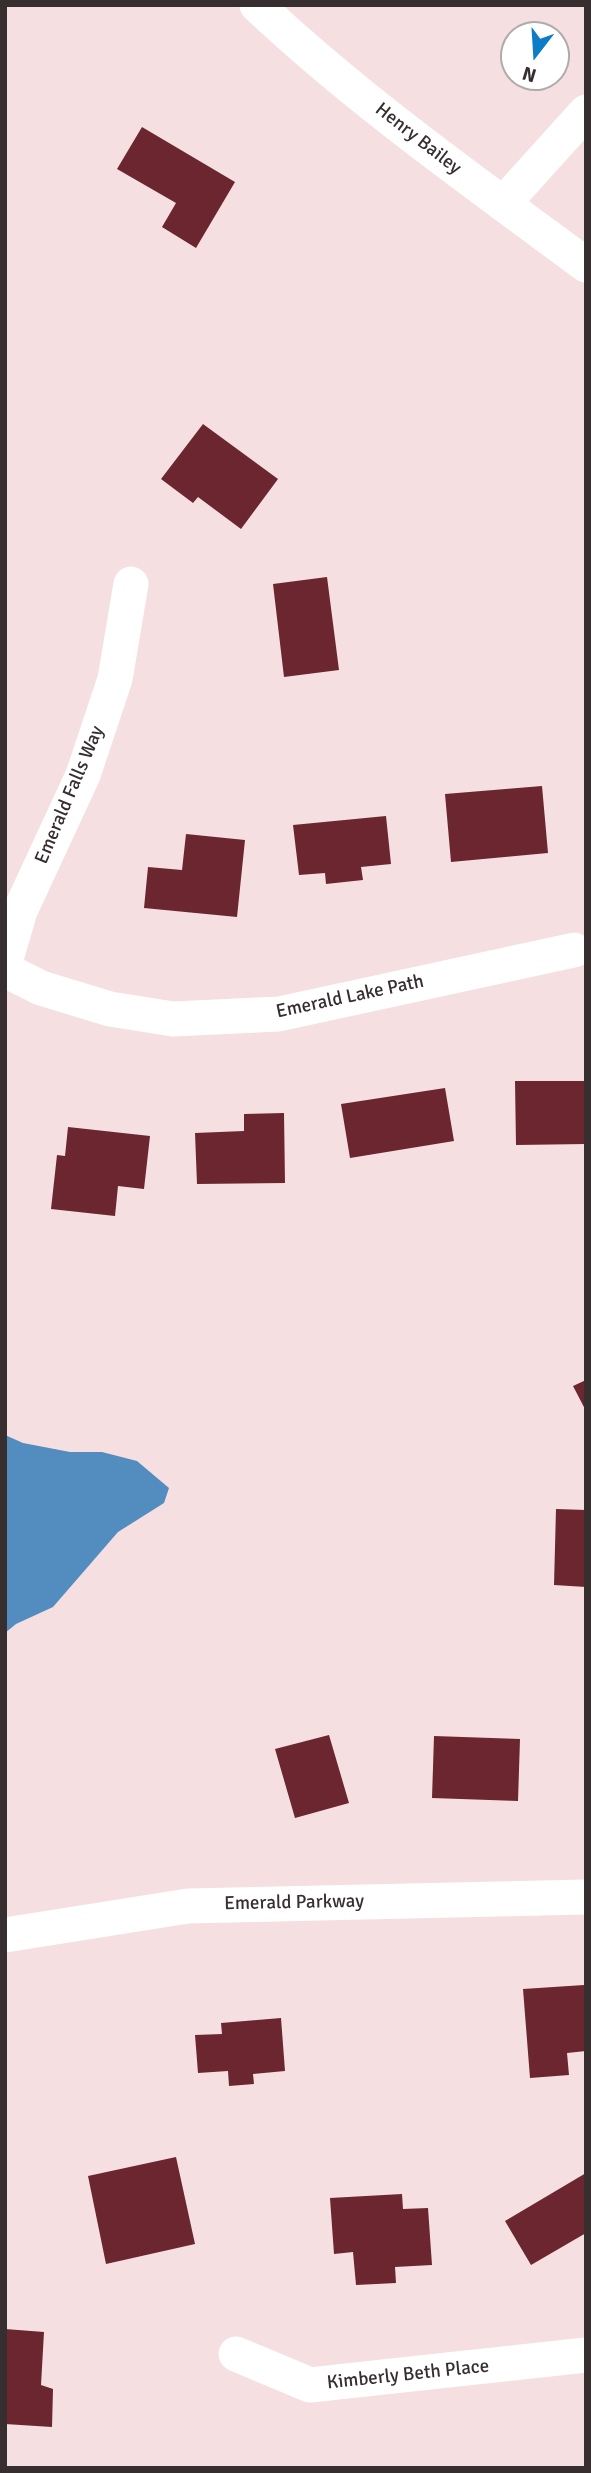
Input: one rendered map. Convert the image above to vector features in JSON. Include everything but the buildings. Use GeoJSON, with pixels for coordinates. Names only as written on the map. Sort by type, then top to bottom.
{"type":"FeatureCollection","features":[{"type":"Feature","properties":{"kind":"street","name":"Henry Bailey"},"geometry":{"type":"LineString","coordinates":[[257,5],[306,51],[586,265]]}},
{"type":"Feature","properties":{"kind":"street"},"geometry":{"type":"LineString","coordinates":[[503,204],[586,112]]}},
{"type":"Feature","properties":{"kind":"street","name":"Emerald Falls Way"},"geometry":{"type":"LineString","coordinates":[[5,962],[20,911],[83,775],[115,679],[131,584]]}},
{"type":"Feature","properties":{"kind":"street","name":"Emerald Lake Path"},"geometry":{"type":"LineString","coordinates":[[5,970],[41,988],[110,1009],[173,1019],[279,1014],[574,950]]}},
{"type":"Feature","properties":{"kind":"street","name":"Emerald Parkway"},"geometry":{"type":"LineString","coordinates":[[5,1935],[188,1906],[586,1897]]}},
{"type":"Feature","properties":{"kind":"street","name":"Kimberly Beth Place"},"geometry":{"type":"LineString","coordinates":[[236,2354],[310,2385],[586,2355]]}},
{"type":"Feature","properties":{"kind":"water"},"geometry":{"type":"Polygon","coordinates":[[[5,1435],[23,1443],[70,1452],[102,1452],[137,1461],[169,1488],[164,1503],[118,1532],[53,1607],[16,1624],[5,1633],[5,1435]]]}}]}
